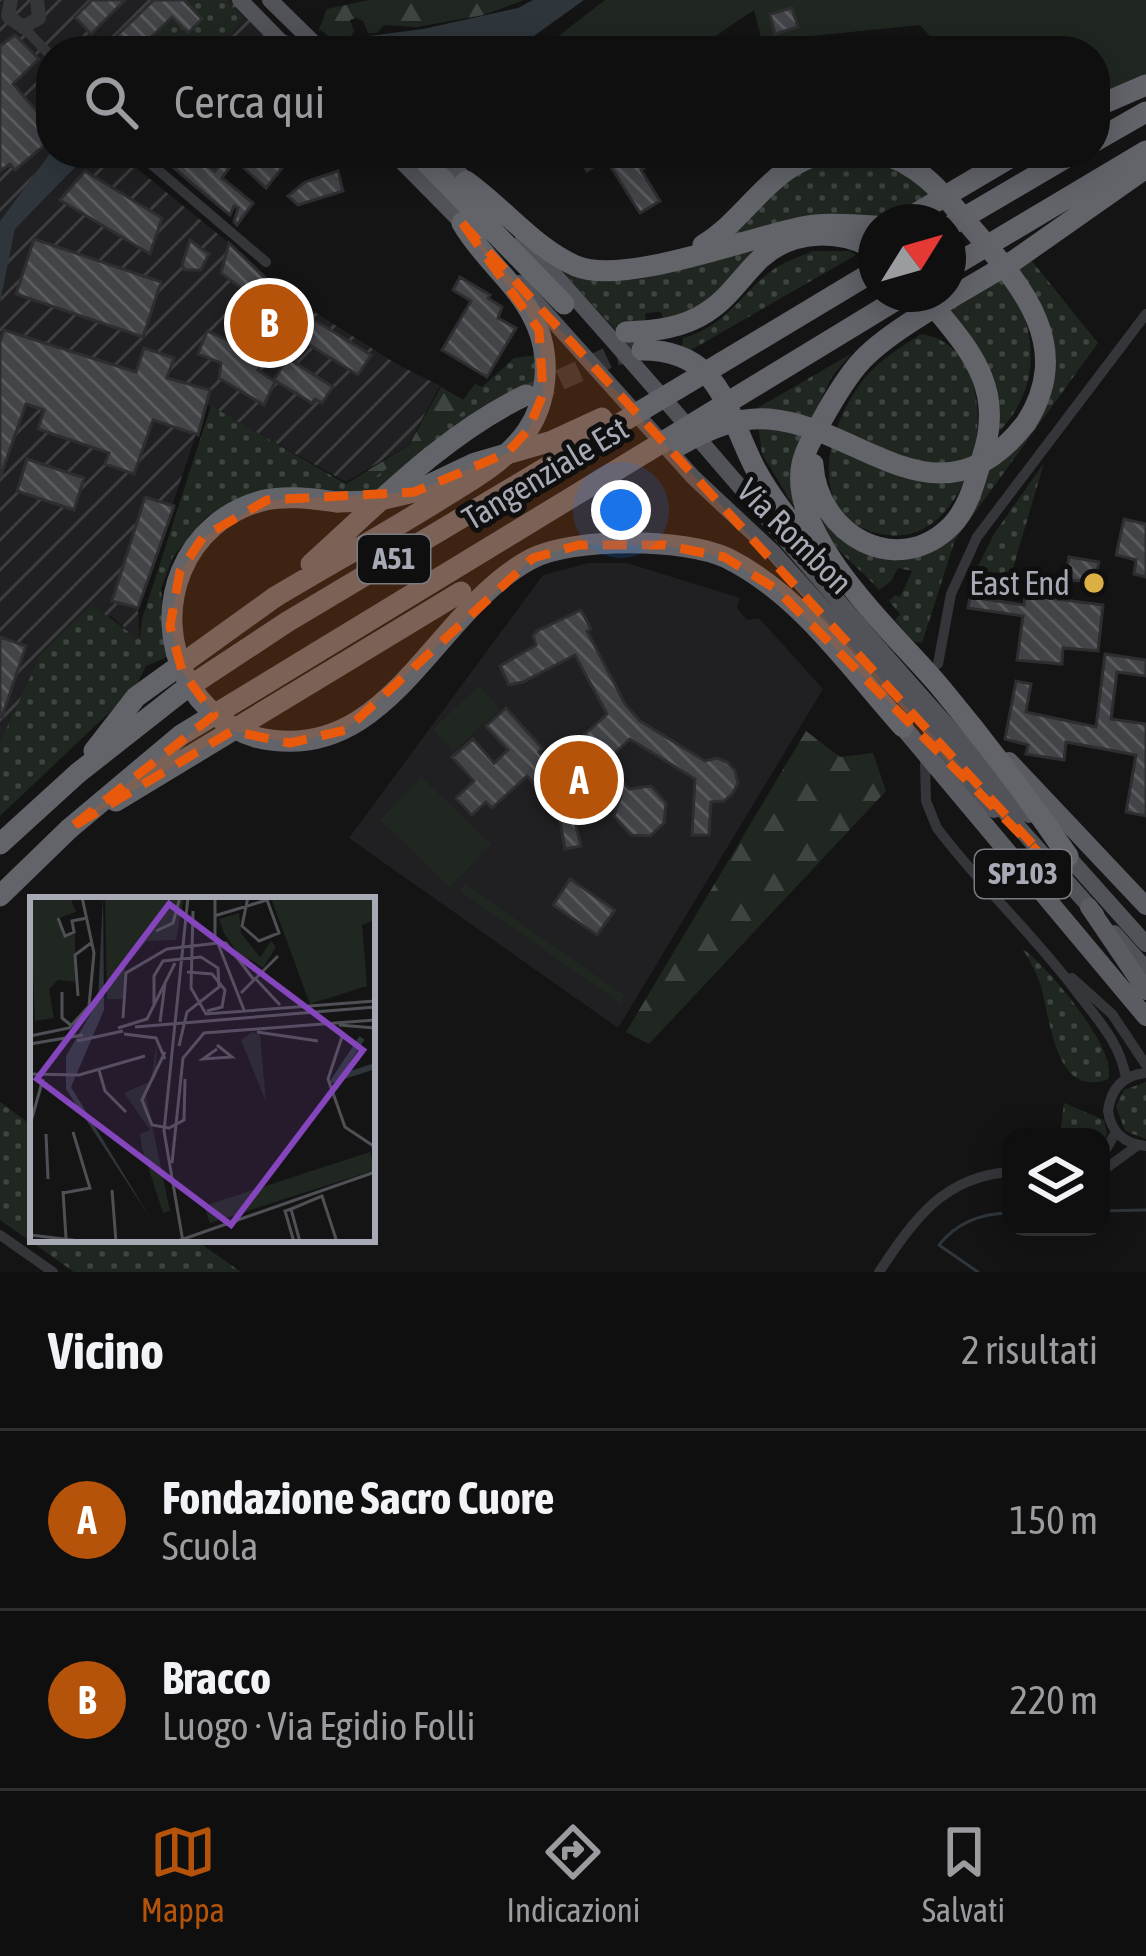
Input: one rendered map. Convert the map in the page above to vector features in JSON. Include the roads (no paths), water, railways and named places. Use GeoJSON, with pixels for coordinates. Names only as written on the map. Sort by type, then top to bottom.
{"type":"FeatureCollection","features":[{"type":"Feature","properties":{"kind":"highway"},"geometry":{"type":"LineString","coordinates":[[1110,101],[1146,85]]}},
{"type":"Feature","properties":{"kind":"highway"},"geometry":{"type":"LineString","coordinates":[[1110,132],[1146,112]]}},
{"type":"Feature","properties":{"kind":"highway"},"geometry":{"type":"LineString","coordinates":[[966,258],[1146,151]]}},
{"type":"Feature","properties":{"kind":"highway"},"geometry":{"type":"LineString","coordinates":[[966,284],[1015,260],[1146,167]]}},
{"type":"Feature","properties":{"kind":"highway"},"geometry":{"type":"LineString","coordinates":[[432,168],[564,304]]}},
{"type":"Feature","properties":{"kind":"highway"},"geometry":{"type":"LineString","coordinates":[[676,258],[723,231],[786,168]]}},
{"type":"Feature","properties":{"kind":"highway"},"geometry":{"type":"LineString","coordinates":[[584,487],[623,477],[701,433],[740,420],[793,423],[888,464],[933,472],[958,470],[990,456],[1026,423],[1040,395],[1045,369],[1041,331],[1029,302],[1011,274],[914,168]]}},
{"type":"Feature","properties":{"kind":"highway"},"geometry":{"type":"LineString","coordinates":[[930,204],[992,168]]}},
{"type":"Feature","properties":{"kind":"highway"},"geometry":{"type":"LineString","coordinates":[[966,216],[1048,168]]}},
{"type":"Feature","properties":{"kind":"highway"},"geometry":{"type":"LineString","coordinates":[[466,181],[555,255],[583,269],[624,272],[822,223],[858,225]]}},
{"type":"Feature","properties":{"kind":"highway"},"geometry":{"type":"LineString","coordinates":[[78,773],[136,697],[275,597],[478,476],[518,443],[538,413],[545,370],[539,330],[525,303],[484,257],[463,223]]}},
{"type":"Feature","properties":{"kind":"highway"},"geometry":{"type":"LineString","coordinates":[[626,332],[664,329],[697,318],[718,304],[763,256],[788,242],[829,235],[858,241]]}},
{"type":"Feature","properties":{"kind":"highway","name":"Tangenziale Est"},"geometry":{"type":"LineString","coordinates":[[0,844],[78,773],[181,692],[287,622],[858,281]]}},
{"type":"Feature","properties":{"kind":"highway","name":"Tangenziale Est"},"geometry":{"type":"LineString","coordinates":[[0,896],[69,829],[181,735],[877,312]]}},
{"type":"Feature","properties":{"kind":"highway"},"geometry":{"type":"LineString","coordinates":[[914,312],[850,369],[818,427],[801,472],[807,516],[826,554],[942,689],[1064,865]]}},
{"type":"Feature","properties":{"kind":"highway"},"geometry":{"type":"LineString","coordinates":[[818,427],[813,463],[816,487],[825,509],[850,536],[884,548],[907,548],[928,542],[950,527],[966,504],[978,472],[989,437],[989,403],[973,359],[929,312]]}},
{"type":"Feature","properties":{"kind":"highway"},"geometry":{"type":"LineString","coordinates":[[642,350],[687,358],[713,381],[734,413],[752,463],[780,507],[862,607],[902,644]]}},
{"type":"Feature","properties":{"kind":"highway"},"geometry":{"type":"LineString","coordinates":[[721,363],[682,371],[566,436],[486,458],[414,492],[360,502],[290,497],[241,508],[202,537],[180,572],[171,610],[174,653],[192,689],[224,722],[245,734],[290,743],[325,738],[361,721],[505,578],[533,558],[579,545],[664,544],[724,557],[776,590],[904,727]]}},
{"type":"Feature","properties":{"kind":"highway"},"geometry":{"type":"LineString","coordinates":[[275,597],[446,443],[526,395]]}},
{"type":"Feature","properties":{"kind":"highway"},"geometry":{"type":"LineString","coordinates":[[69,829],[532,551],[588,537],[664,544]]}},
{"type":"Feature","properties":{"kind":"highway","name":"SP103"},"geometry":{"type":"LineString","coordinates":[[942,689],[1146,906]]}},
{"type":"Feature","properties":{"kind":"highway","name":"SP103"},"geometry":{"type":"LineString","coordinates":[[904,727],[1146,1017]]}},
{"type":"Feature","properties":{"kind":"highway","name":"SP103"},"geometry":{"type":"LineString","coordinates":[[1089,907],[1146,992]]}},
{"type":"Feature","properties":{"kind":"main road"},"geometry":{"type":"LineString","coordinates":[[240,0],[288,36]]}},
{"type":"Feature","properties":{"kind":"main road"},"geometry":{"type":"LineString","coordinates":[[270,0],[294,36]]}},
{"type":"Feature","properties":{"kind":"main road"},"geometry":{"type":"LineString","coordinates":[[293,0],[299,36]]}},
{"type":"Feature","properties":{"kind":"main road","name":"Via Rombon"},"geometry":{"type":"LineString","coordinates":[[408,168],[692,477],[774,553],[1064,865],[1146,944]]}},
{"type":"Feature","properties":{"kind":"main road","name":"Via Rombon"},"geometry":{"type":"LineString","coordinates":[[453,168],[713,451],[1064,865],[1089,907],[1146,969]]}},
{"type":"Feature","properties":{"kind":"main road"},"geometry":{"type":"LineString","coordinates":[[904,727],[1064,865]]}},
{"type":"Feature","properties":{"kind":"street"},"geometry":{"type":"LineString","coordinates":[[0,32],[21,27],[55,0]]}},
{"type":"Feature","properties":{"kind":"street"},"geometry":{"type":"LineString","coordinates":[[7,6],[10,20],[36,40]]}},
{"type":"Feature","properties":{"kind":"street"},"geometry":{"type":"LineString","coordinates":[[156,168],[266,262]]}},
{"type":"Feature","properties":{"kind":"street"},"geometry":{"type":"LineString","coordinates":[[938,664],[951,594],[977,537],[1146,314]]}},
{"type":"Feature","properties":{"kind":"street"},"geometry":{"type":"LineString","coordinates":[[925,764],[925,794],[937,828],[1056,964],[1109,1034],[1120,1052],[1126,1078]]}},
{"type":"Feature","properties":{"kind":"street"},"geometry":{"type":"LineString","coordinates":[[1056,964],[1112,1014],[1146,1069],[1126,1078],[1109,1101],[1116,1132],[1142,1146],[1110,1166]]}},
{"type":"Feature","properties":{"kind":"street"},"geometry":{"type":"LineString","coordinates":[[1110,1142],[1116,1132]]}},
{"type":"Feature","properties":{"kind":"street"},"geometry":{"type":"LineString","coordinates":[[879,1272],[915,1219],[941,1194],[974,1178],[1002,1173]]}},
{"type":"Feature","properties":{"kind":"street"},"geometry":{"type":"LineString","coordinates":[[0,1235],[53,1272]]}},
{"type":"Feature","properties":{"kind":"waterway"},"geometry":{"type":"LineString","coordinates":[[1110,1211],[1146,1210]]}},
{"type":"Feature","properties":{"kind":"waterway"},"geometry":{"type":"LineString","coordinates":[[978,1272],[939,1245],[971,1220],[1002,1214]]}},
{"type":"Feature","properties":{"kind":"tunnel"},"geometry":{"type":"LineString","coordinates":[[532,393],[614,355],[642,350]]}},
{"type":"Feature","properties":{"kind":"place","name":"Bracco"},"geometry":{"type":"Point","coordinates":[269,323]}},
{"type":"Feature","properties":{"kind":"place","name":"East End"},"geometry":{"type":"Point","coordinates":[1094,583]}},
{"type":"Feature","properties":{"kind":"place","name":"Fondazione Sacro Cuore"},"geometry":{"type":"Point","coordinates":[579,780]}}]}
